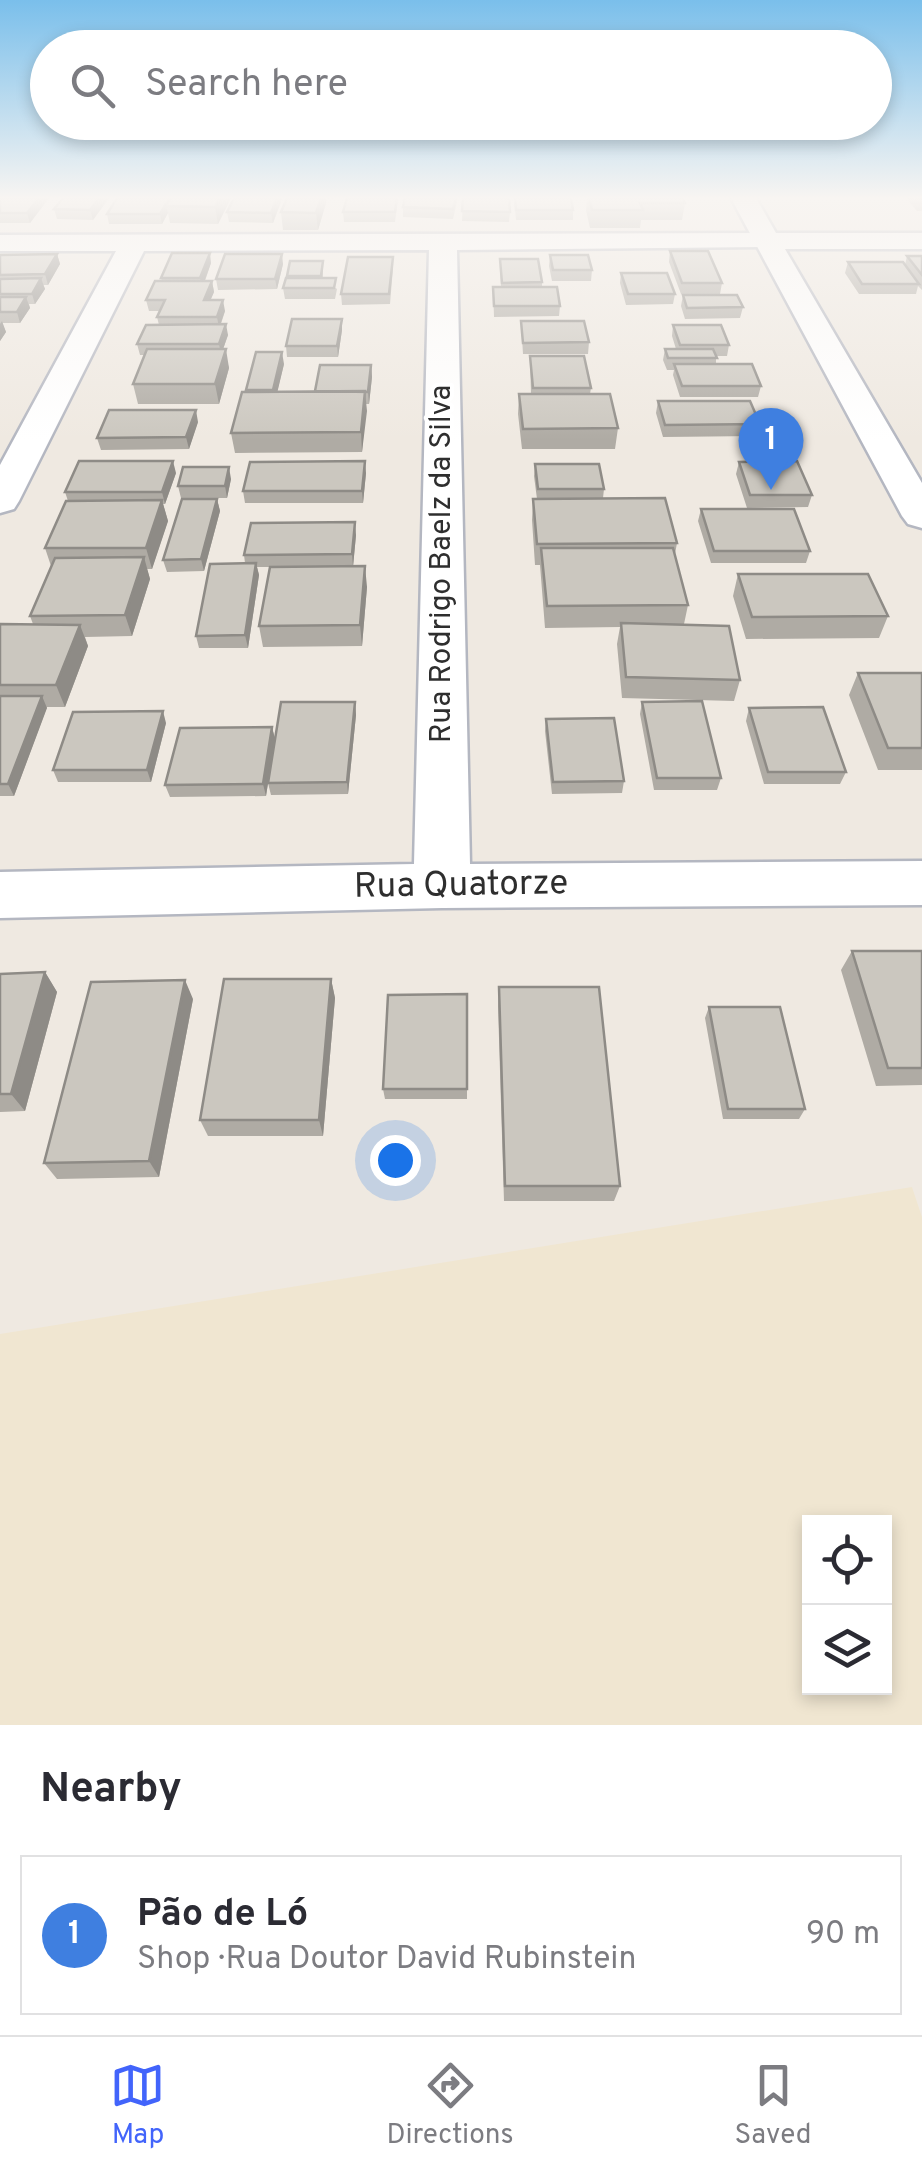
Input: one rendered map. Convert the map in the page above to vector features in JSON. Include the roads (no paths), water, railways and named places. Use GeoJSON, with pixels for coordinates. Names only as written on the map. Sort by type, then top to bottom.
{"type":"FeatureCollection","features":[{"type":"Feature","properties":{"kind":"street"},"geometry":{"type":"LineString","coordinates":[[0,501],[116,278]]}},
{"type":"Feature","properties":{"kind":"street","name":"Rua Rodrigo Baelz da Silva"},"geometry":{"type":"LineString","coordinates":[[442,886],[443,278]]}},
{"type":"Feature","properties":{"kind":"street"},"geometry":{"type":"LineString","coordinates":[[788,278],[922,516]]}},
{"type":"Feature","properties":{"kind":"street","name":"Rua Quatorze"},"geometry":{"type":"LineString","coordinates":[[0,895],[442,886],[922,883]]}},
{"type":"Feature","properties":{"kind":"place","name":"Pão de Ló"},"geometry":{"type":"Point","coordinates":[771,490]}}]}
